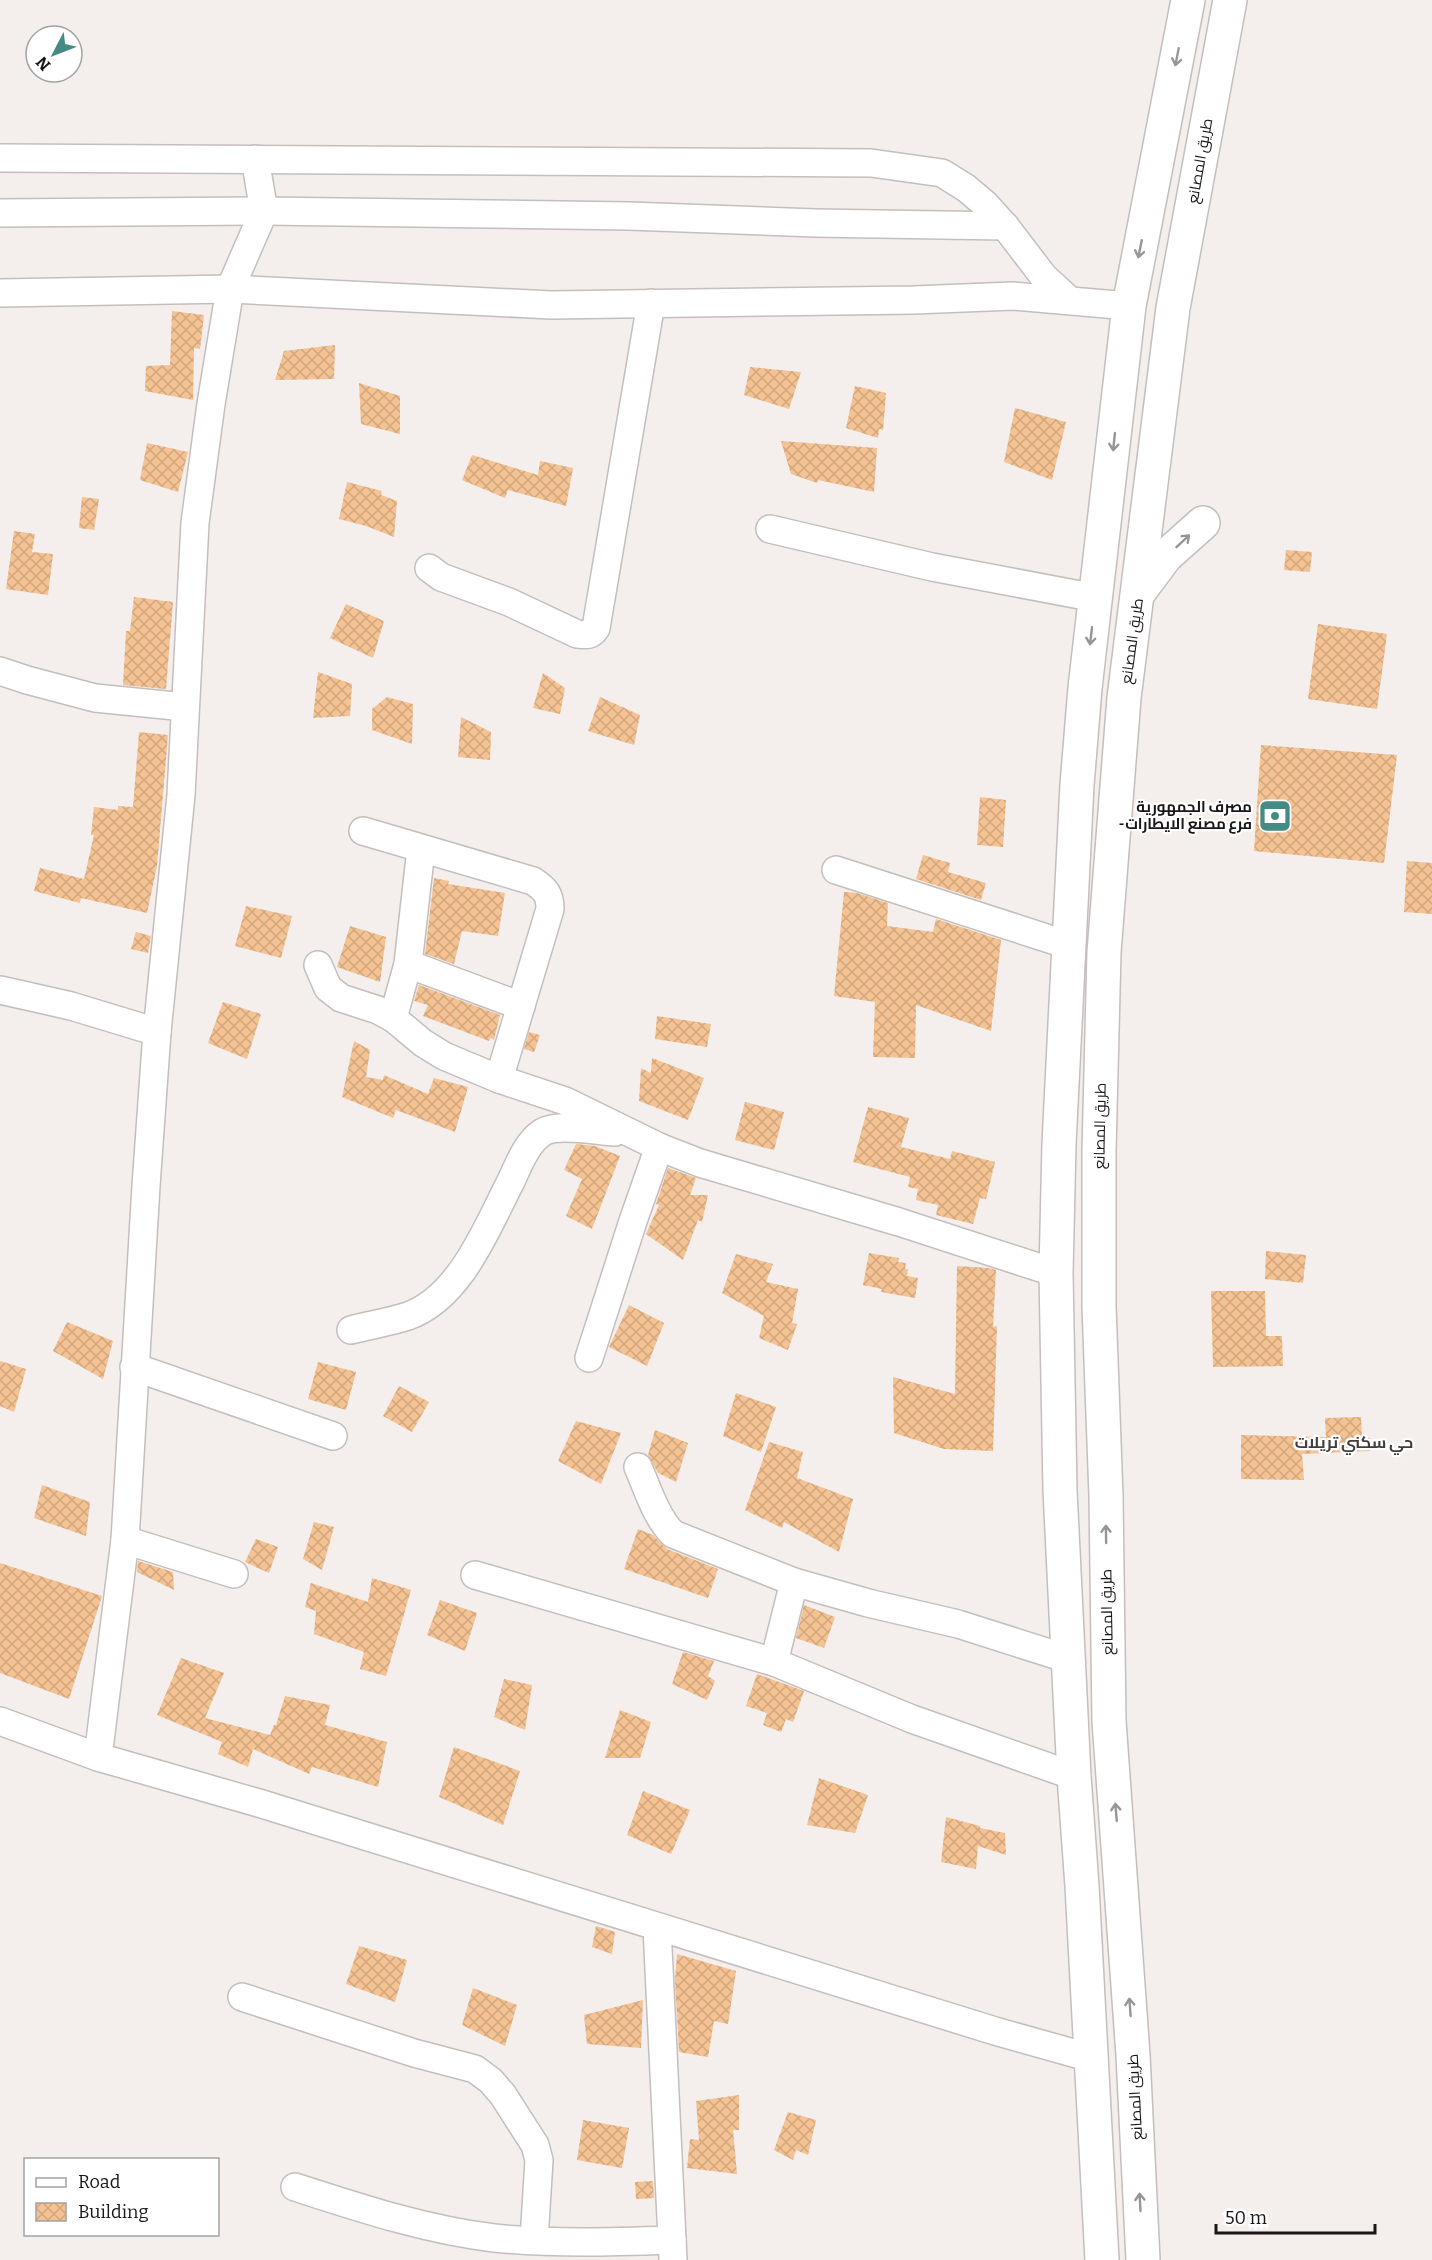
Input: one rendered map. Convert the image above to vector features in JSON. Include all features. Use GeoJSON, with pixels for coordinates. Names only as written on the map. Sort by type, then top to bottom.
{"type":"FeatureCollection","features":[{"type":"Feature","properties":{"kind":"main road"},"geometry":{"type":"LineString","coordinates":[[1102,2260],[1060,1491],[1056,1273],[1059,1144],[1077,785],[1085,688],[1129,306],[1188,0]]}},
{"type":"Feature","properties":{"kind":"main road","name":"طريق المصانع"},"geometry":{"type":"LineString","coordinates":[[1143,2260],[1133,2055],[1109,1721],[1106,1496],[1099,1306],[1099,1150],[1104,952],[1124,698],[1173,308],[1230,0]]}},
{"type":"Feature","properties":{"kind":"main road"},"geometry":{"type":"LineString","coordinates":[[1138,593],[1166,556],[1203,523]]}},
{"type":"Feature","properties":{"kind":"street"},"geometry":{"type":"LineString","coordinates":[[0,158],[871,163],[942,173],[966,188],[985,204],[1005,226],[1044,278],[1068,300]]}},
{"type":"Feature","properties":{"kind":"street"},"geometry":{"type":"LineString","coordinates":[[98,1757],[125,1540],[134,1367],[157,1032],[181,795],[195,523],[210,404],[231,289],[264,211],[255,159]]}},
{"type":"Feature","properties":{"kind":"street"},"geometry":{"type":"LineString","coordinates":[[0,213],[264,211],[629,216],[1005,226]]}},
{"type":"Feature","properties":{"kind":"street"},"geometry":{"type":"LineString","coordinates":[[0,293],[231,289],[551,305],[914,300],[1013,296],[1129,306]]}},
{"type":"Feature","properties":{"kind":"street"},"geometry":{"type":"LineString","coordinates":[[429,568],[441,577],[509,602],[577,634],[592,633],[596,628],[651,303]]}},
{"type":"Feature","properties":{"kind":"street"},"geometry":{"type":"LineString","coordinates":[[771,529],[933,567],[1096,598]]}},
{"type":"Feature","properties":{"kind":"street"},"geometry":{"type":"LineString","coordinates":[[0,671],[95,698],[185,707]]}},
{"type":"Feature","properties":{"kind":"street"},"geometry":{"type":"LineString","coordinates":[[363,831],[533,881],[550,897],[550,909],[499,1079]]}},
{"type":"Feature","properties":{"kind":"street"},"geometry":{"type":"LineString","coordinates":[[393,1018],[408,963],[421,849]]}},
{"type":"Feature","properties":{"kind":"street"},"geometry":{"type":"LineString","coordinates":[[836,870],[1068,945]]}},
{"type":"Feature","properties":{"kind":"street"},"geometry":{"type":"LineString","coordinates":[[408,963],[521,1006]]}},
{"type":"Feature","properties":{"kind":"street"},"geometry":{"type":"LineString","coordinates":[[318,965],[328,988],[341,999],[378,1010],[393,1018],[423,1043],[444,1056],[499,1079],[565,1101],[659,1147],[700,1163],[877,1215],[1056,1273]]}},
{"type":"Feature","properties":{"kind":"street"},"geometry":{"type":"LineString","coordinates":[[0,990],[71,1006],[157,1032]]}},
{"type":"Feature","properties":{"kind":"street"},"geometry":{"type":"LineString","coordinates":[[351,1330],[410,1315],[443,1296],[462,1271],[482,1238],[529,1145],[542,1132],[555,1127],[628,1133]]}},
{"type":"Feature","properties":{"kind":"street"},"geometry":{"type":"LineString","coordinates":[[589,1358],[659,1147]]}},
{"type":"Feature","properties":{"kind":"street"},"geometry":{"type":"LineString","coordinates":[[134,1367],[333,1436]]}},
{"type":"Feature","properties":{"kind":"street"},"geometry":{"type":"LineString","coordinates":[[638,1467],[655,1507],[666,1528],[673,1534],[794,1582],[868,1603],[958,1624],[1068,1659]]}},
{"type":"Feature","properties":{"kind":"street"},"geometry":{"type":"LineString","coordinates":[[125,1540],[234,1574]]}},
{"type":"Feature","properties":{"kind":"street"},"geometry":{"type":"LineString","coordinates":[[475,1575],[774,1662],[912,1719],[1074,1776]]}},
{"type":"Feature","properties":{"kind":"street"},"geometry":{"type":"LineString","coordinates":[[774,1662],[794,1582]]}},
{"type":"Feature","properties":{"kind":"street"},"geometry":{"type":"LineString","coordinates":[[0,1721],[98,1757],[262,1804],[1028,2041],[1090,2058]]}},
{"type":"Feature","properties":{"kind":"street"},"geometry":{"type":"LineString","coordinates":[[295,2187],[380,2214],[440,2229],[494,2238],[672,2250],[657,1927]]}},
{"type":"Feature","properties":{"kind":"street"},"geometry":{"type":"LineString","coordinates":[[243,1997],[404,2050],[475,2069],[491,2081],[503,2095],[535,2145],[539,2160],[534,2240]]}},
{"type":"Feature","properties":{"kind":"building"},"geometry":{"type":"Polygon","coordinates":[[[172,311],[204,315],[200,349],[194,348],[193,400],[145,391],[146,366],[170,365],[172,311]]]}},
{"type":"Feature","properties":{"kind":"building"},"geometry":{"type":"Polygon","coordinates":[[[335,345],[334,379],[275,380],[284,351],[335,345]]]}},
{"type":"Feature","properties":{"kind":"building"},"geometry":{"type":"Polygon","coordinates":[[[750,367],[801,372],[789,409],[744,395],[750,367]]]}},
{"type":"Feature","properties":{"kind":"building"},"geometry":{"type":"Polygon","coordinates":[[[359,383],[400,396],[400,434],[361,424],[359,383]]]}},
{"type":"Feature","properties":{"kind":"building"},"geometry":{"type":"Polygon","coordinates":[[[855,386],[886,393],[883,430],[879,429],[878,438],[846,428],[855,386]]]}},
{"type":"Feature","properties":{"kind":"building"},"geometry":{"type":"Polygon","coordinates":[[[1015,408],[1066,422],[1052,480],[1004,462],[1015,408]]]}},
{"type":"Feature","properties":{"kind":"building"},"geometry":{"type":"Polygon","coordinates":[[[781,441],[877,448],[874,492],[818,480],[817,483],[791,474],[781,441]]]}},
{"type":"Feature","properties":{"kind":"building"},"geometry":{"type":"Polygon","coordinates":[[[147,443],[188,452],[178,492],[140,480],[147,443]]]}},
{"type":"Feature","properties":{"kind":"building"},"geometry":{"type":"Polygon","coordinates":[[[472,455],[538,475],[540,461],[573,468],[566,506],[508,490],[505,498],[462,480],[472,455]]]}},
{"type":"Feature","properties":{"kind":"building"},"geometry":{"type":"Polygon","coordinates":[[[347,482],[382,491],[381,495],[397,501],[394,537],[339,519],[347,482]]]}},
{"type":"Feature","properties":{"kind":"building"},"geometry":{"type":"Polygon","coordinates":[[[82,497],[99,499],[94,530],[79,528],[82,497]]]}},
{"type":"Feature","properties":{"kind":"building"},"geometry":{"type":"Polygon","coordinates":[[[14,531],[35,534],[32,552],[53,554],[48,595],[6,589],[14,531]]]}},
{"type":"Feature","properties":{"kind":"building"},"geometry":{"type":"Polygon","coordinates":[[[1286,550],[1312,552],[1310,572],[1284,570],[1286,550]]]}},
{"type":"Feature","properties":{"kind":"building"},"geometry":{"type":"Polygon","coordinates":[[[134,597],[173,602],[166,689],[123,685],[126,631],[130,631],[134,597]]]}},
{"type":"Feature","properties":{"kind":"building"},"geometry":{"type":"Polygon","coordinates":[[[346,604],[384,621],[373,658],[330,638],[346,604]]]}},
{"type":"Feature","properties":{"kind":"building"},"geometry":{"type":"Polygon","coordinates":[[[1318,624],[1387,634],[1377,709],[1308,699],[1318,624]]]}},
{"type":"Feature","properties":{"kind":"building"},"geometry":{"type":"Polygon","coordinates":[[[318,672],[352,684],[350,716],[313,718],[318,672]]]}},
{"type":"Feature","properties":{"kind":"building"},"geometry":{"type":"Polygon","coordinates":[[[543,673],[565,688],[560,714],[533,708],[543,673]]]}},
{"type":"Feature","properties":{"kind":"building"},"geometry":{"type":"Polygon","coordinates":[[[387,697],[413,704],[412,744],[372,730],[372,709],[387,697]]]}},
{"type":"Feature","properties":{"kind":"building"},"geometry":{"type":"Polygon","coordinates":[[[600,697],[640,715],[634,745],[588,731],[600,697]]]}},
{"type":"Feature","properties":{"kind":"building"},"geometry":{"type":"Polygon","coordinates":[[[461,717],[491,732],[490,760],[458,757],[461,717]]]}},
{"type":"Feature","properties":{"kind":"building"},"geometry":{"type":"Polygon","coordinates":[[[139,732],[168,735],[157,866],[147,913],[81,898],[80,903],[34,891],[40,868],[84,879],[94,835],[91,835],[94,807],[118,810],[118,806],[133,807],[139,732]]]}},
{"type":"Feature","properties":{"kind":"building"},"geometry":{"type":"Polygon","coordinates":[[[1261,745],[1397,755],[1384,863],[1254,851],[1261,745]]]}},
{"type":"Feature","properties":{"kind":"building"},"geometry":{"type":"Polygon","coordinates":[[[980,797],[1006,800],[1003,847],[977,845],[980,797]]]}},
{"type":"Feature","properties":{"kind":"building"},"geometry":{"type":"Polygon","coordinates":[[[923,855],[950,863],[948,872],[986,883],[981,900],[916,879],[923,855]]]}},
{"type":"Feature","properties":{"kind":"building"},"geometry":{"type":"Polygon","coordinates":[[[1407,861],[1432,863],[1432,914],[1404,912],[1407,861]]]}},
{"type":"Feature","properties":{"kind":"building"},"geometry":{"type":"Polygon","coordinates":[[[434,878],[449,881],[448,884],[505,893],[498,936],[462,931],[454,964],[425,954],[434,878]]]}},
{"type":"Feature","properties":{"kind":"building"},"geometry":{"type":"Polygon","coordinates":[[[844,892],[857,893],[888,903],[887,926],[933,932],[936,919],[1001,940],[991,1031],[916,1005],[915,1058],[873,1057],[875,1002],[834,996],[844,892]]]}},
{"type":"Feature","properties":{"kind":"building"},"geometry":{"type":"Polygon","coordinates":[[[246,906],[292,916],[281,958],[235,946],[246,906]]]}},
{"type":"Feature","properties":{"kind":"building"},"geometry":{"type":"Polygon","coordinates":[[[350,926],[386,937],[380,982],[337,967],[350,926]]]}},
{"type":"Feature","properties":{"kind":"building"},"geometry":{"type":"Polygon","coordinates":[[[136,932],[151,936],[148,953],[131,949],[136,932]]]}},
{"type":"Feature","properties":{"kind":"building"},"geometry":{"type":"Polygon","coordinates":[[[419,985],[500,1015],[494,1040],[490,1038],[489,1041],[423,1016],[428,1005],[414,1001],[419,985]]]}},
{"type":"Feature","properties":{"kind":"building"},"geometry":{"type":"Polygon","coordinates":[[[223,1002],[261,1014],[247,1059],[208,1043],[223,1002]]]}},
{"type":"Feature","properties":{"kind":"building"},"geometry":{"type":"Polygon","coordinates":[[[657,1016],[711,1024],[707,1047],[655,1039],[657,1016]]]}},
{"type":"Feature","properties":{"kind":"building"},"geometry":{"type":"Polygon","coordinates":[[[529,1032],[540,1035],[534,1052],[524,1049],[529,1032]]]}},
{"type":"Feature","properties":{"kind":"building"},"geometry":{"type":"Polygon","coordinates":[[[354,1041],[370,1050],[366,1077],[383,1080],[384,1075],[428,1094],[434,1078],[468,1087],[455,1132],[396,1110],[393,1118],[342,1097],[354,1041]]]}},
{"type":"Feature","properties":{"kind":"building"},"geometry":{"type":"Polygon","coordinates":[[[652,1058],[704,1078],[688,1120],[639,1101],[641,1068],[651,1073],[652,1058]]]}},
{"type":"Feature","properties":{"kind":"building"},"geometry":{"type":"Polygon","coordinates":[[[745,1102],[784,1112],[774,1150],[735,1140],[745,1102]]]}},
{"type":"Feature","properties":{"kind":"building"},"geometry":{"type":"Polygon","coordinates":[[[868,1107],[909,1118],[901,1147],[950,1159],[952,1151],[995,1162],[986,1199],[980,1198],[973,1224],[936,1215],[938,1205],[916,1200],[918,1189],[908,1187],[910,1177],[853,1162],[868,1107]]]}},
{"type":"Feature","properties":{"kind":"building"},"geometry":{"type":"Polygon","coordinates":[[[576,1144],[595,1146],[620,1156],[592,1229],[566,1216],[582,1179],[564,1170],[576,1144]]]}},
{"type":"Feature","properties":{"kind":"building"},"geometry":{"type":"Polygon","coordinates":[[[668,1168],[696,1178],[690,1195],[708,1195],[702,1222],[698,1220],[683,1260],[646,1234],[659,1205],[656,1204],[668,1168]]]}},
{"type":"Feature","properties":{"kind":"building"},"geometry":{"type":"Polygon","coordinates":[[[1266,1251],[1306,1255],[1303,1283],[1265,1279],[1266,1251]]]}},
{"type":"Feature","properties":{"kind":"building"},"geometry":{"type":"Polygon","coordinates":[[[869,1253],[899,1258],[898,1262],[906,1263],[907,1276],[918,1278],[915,1298],[881,1292],[882,1289],[863,1285],[869,1253]]]}},
{"type":"Feature","properties":{"kind":"building"},"geometry":{"type":"Polygon","coordinates":[[[736,1254],[773,1264],[766,1282],[798,1289],[792,1323],[797,1324],[788,1350],[759,1338],[764,1316],[722,1293],[736,1254]]]}},
{"type":"Feature","properties":{"kind":"building"},"geometry":{"type":"Polygon","coordinates":[[[957,1266],[996,1270],[993,1327],[997,1326],[993,1451],[944,1449],[894,1433],[893,1377],[955,1394],[957,1266]]]}},
{"type":"Feature","properties":{"kind":"building"},"geometry":{"type":"Polygon","coordinates":[[[1211,1291],[1265,1291],[1266,1336],[1282,1336],[1283,1366],[1213,1367],[1211,1291]]]}},
{"type":"Feature","properties":{"kind":"building"},"geometry":{"type":"Polygon","coordinates":[[[629,1305],[664,1323],[647,1366],[609,1347],[629,1305]]]}},
{"type":"Feature","properties":{"kind":"building"},"geometry":{"type":"Polygon","coordinates":[[[67,1322],[113,1341],[103,1379],[53,1351],[67,1322]]]}},
{"type":"Feature","properties":{"kind":"building"},"geometry":{"type":"Polygon","coordinates":[[[0,1361],[26,1369],[14,1412],[0,1406],[0,1361]]]}},
{"type":"Feature","properties":{"kind":"building"},"geometry":{"type":"Polygon","coordinates":[[[318,1362],[356,1372],[346,1410],[308,1399],[318,1362]]]}},
{"type":"Feature","properties":{"kind":"building"},"geometry":{"type":"Polygon","coordinates":[[[399,1386],[429,1402],[412,1432],[383,1416],[399,1386]]]}},
{"type":"Feature","properties":{"kind":"building"},"geometry":{"type":"Polygon","coordinates":[[[736,1393],[776,1407],[761,1452],[723,1436],[736,1393]]]}},
{"type":"Feature","properties":{"kind":"building"},"geometry":{"type":"Polygon","coordinates":[[[1361,1417],[1362,1437],[1370,1438],[1370,1451],[1302,1454],[1304,1480],[1241,1479],[1241,1435],[1326,1437],[1325,1418],[1361,1417]]]}},
{"type":"Feature","properties":{"kind":"building"},"geometry":{"type":"Polygon","coordinates":[[[576,1421],[621,1433],[601,1484],[558,1461],[576,1421]]]}},
{"type":"Feature","properties":{"kind":"building"},"geometry":{"type":"Polygon","coordinates":[[[655,1430],[688,1443],[676,1482],[658,1473],[648,1455],[655,1430]]]}},
{"type":"Feature","properties":{"kind":"building"},"geometry":{"type":"Polygon","coordinates":[[[769,1442],[803,1452],[797,1478],[853,1499],[839,1552],[784,1522],[782,1528],[745,1510],[769,1442]]]}},
{"type":"Feature","properties":{"kind":"building"},"geometry":{"type":"Polygon","coordinates":[[[42,1485],[90,1502],[86,1536],[34,1518],[42,1485]]]}},
{"type":"Feature","properties":{"kind":"building"},"geometry":{"type":"Polygon","coordinates":[[[314,1522],[334,1527],[322,1570],[303,1559],[314,1522]]]}},
{"type":"Feature","properties":{"kind":"building"},"geometry":{"type":"Polygon","coordinates":[[[638,1529],[653,1535],[667,1549],[718,1569],[708,1598],[624,1569],[638,1529]]]}},
{"type":"Feature","properties":{"kind":"building"},"geometry":{"type":"Polygon","coordinates":[[[256,1539],[278,1547],[269,1573],[245,1562],[256,1539]]]}},
{"type":"Feature","properties":{"kind":"building"},"geometry":{"type":"Polygon","coordinates":[[[138,1561],[173,1572],[174,1590],[137,1572],[138,1561]]]}},
{"type":"Feature","properties":{"kind":"building"},"geometry":{"type":"Polygon","coordinates":[[[0,1563],[102,1596],[69,1699],[0,1673],[0,1563]]]}},
{"type":"Feature","properties":{"kind":"building"},"geometry":{"type":"Polygon","coordinates":[[[372,1578],[411,1590],[386,1676],[360,1669],[364,1652],[314,1634],[316,1611],[305,1607],[311,1583],[368,1602],[372,1578]]]}},
{"type":"Feature","properties":{"kind":"building"},"geometry":{"type":"Polygon","coordinates":[[[440,1600],[477,1613],[465,1651],[427,1635],[440,1600]]]}},
{"type":"Feature","properties":{"kind":"building"},"geometry":{"type":"Polygon","coordinates":[[[804,1605],[835,1617],[824,1648],[796,1638],[804,1605]]]}},
{"type":"Feature","properties":{"kind":"building"},"geometry":{"type":"Polygon","coordinates":[[[683,1652],[714,1661],[708,1676],[715,1681],[707,1700],[672,1684],[683,1652]]]}},
{"type":"Feature","properties":{"kind":"building"},"geometry":{"type":"Polygon","coordinates":[[[181,1658],[224,1673],[205,1718],[270,1735],[276,1725],[285,1696],[330,1705],[325,1725],[387,1742],[378,1787],[312,1767],[309,1774],[253,1749],[248,1767],[218,1754],[222,1742],[157,1715],[181,1658]]]}},
{"type":"Feature","properties":{"kind":"building"},"geometry":{"type":"Polygon","coordinates":[[[757,1674],[804,1691],[793,1722],[786,1719],[781,1732],[763,1725],[767,1713],[746,1706],[757,1674]]]}},
{"type":"Feature","properties":{"kind":"building"},"geometry":{"type":"Polygon","coordinates":[[[504,1679],[532,1685],[525,1730],[494,1717],[504,1679]]]}},
{"type":"Feature","properties":{"kind":"building"},"geometry":{"type":"Polygon","coordinates":[[[620,1710],[651,1722],[640,1758],[605,1758],[620,1710]]]}},
{"type":"Feature","properties":{"kind":"building"},"geometry":{"type":"Polygon","coordinates":[[[454,1747],[520,1771],[503,1825],[439,1797],[454,1747]]]}},
{"type":"Feature","properties":{"kind":"building"},"geometry":{"type":"Polygon","coordinates":[[[819,1778],[868,1795],[855,1833],[807,1825],[819,1778]]]}},
{"type":"Feature","properties":{"kind":"building"},"geometry":{"type":"Polygon","coordinates":[[[643,1791],[690,1810],[671,1854],[627,1835],[643,1791]]]}},
{"type":"Feature","properties":{"kind":"building"},"geometry":{"type":"Polygon","coordinates":[[[946,1817],[1005,1833],[1006,1855],[978,1846],[976,1869],[941,1862],[946,1817]]]}},
{"type":"Feature","properties":{"kind":"building"},"geometry":{"type":"Polygon","coordinates":[[[596,1926],[615,1932],[612,1954],[592,1947],[596,1926]]]}},
{"type":"Feature","properties":{"kind":"building"},"geometry":{"type":"Polygon","coordinates":[[[359,1946],[407,1960],[395,2002],[346,1984],[359,1946]]]}},
{"type":"Feature","properties":{"kind":"building"},"geometry":{"type":"Polygon","coordinates":[[[677,1954],[736,1971],[728,2024],[714,2021],[708,2057],[679,2052],[675,1980],[677,1954]]]}},
{"type":"Feature","properties":{"kind":"building"},"geometry":{"type":"Polygon","coordinates":[[[473,1988],[517,2005],[505,2046],[462,2025],[473,1988]]]}},
{"type":"Feature","properties":{"kind":"building"},"geometry":{"type":"Polygon","coordinates":[[[643,2000],[641,2048],[587,2044],[584,2015],[643,2000]]]}},
{"type":"Feature","properties":{"kind":"building"},"geometry":{"type":"Polygon","coordinates":[[[739,2095],[739,2130],[733,2130],[737,2174],[687,2168],[690,2139],[699,2140],[696,2101],[739,2095]]]}},
{"type":"Feature","properties":{"kind":"building"},"geometry":{"type":"Polygon","coordinates":[[[788,2112],[816,2120],[808,2155],[796,2150],[793,2160],[774,2150],[788,2112]]]}},
{"type":"Feature","properties":{"kind":"building"},"geometry":{"type":"Polygon","coordinates":[[[583,2120],[629,2128],[622,2168],[577,2160],[583,2120]]]}},
{"type":"Feature","properties":{"kind":"building"},"geometry":{"type":"Polygon","coordinates":[[[653,2181],[654,2198],[636,2199],[635,2182],[653,2181]]]}},
{"type":"Feature","properties":{"kind":"place","name":"مصرف الجمهورية -فرع مصنع الايطارات"},"geometry":{"type":"Point","coordinates":[1275,816]}},
{"type":"Feature","properties":{"kind":"district","name":"حي سكني تريلات"},"geometry":{"type":"Point","coordinates":[1354,1442]}}]}
